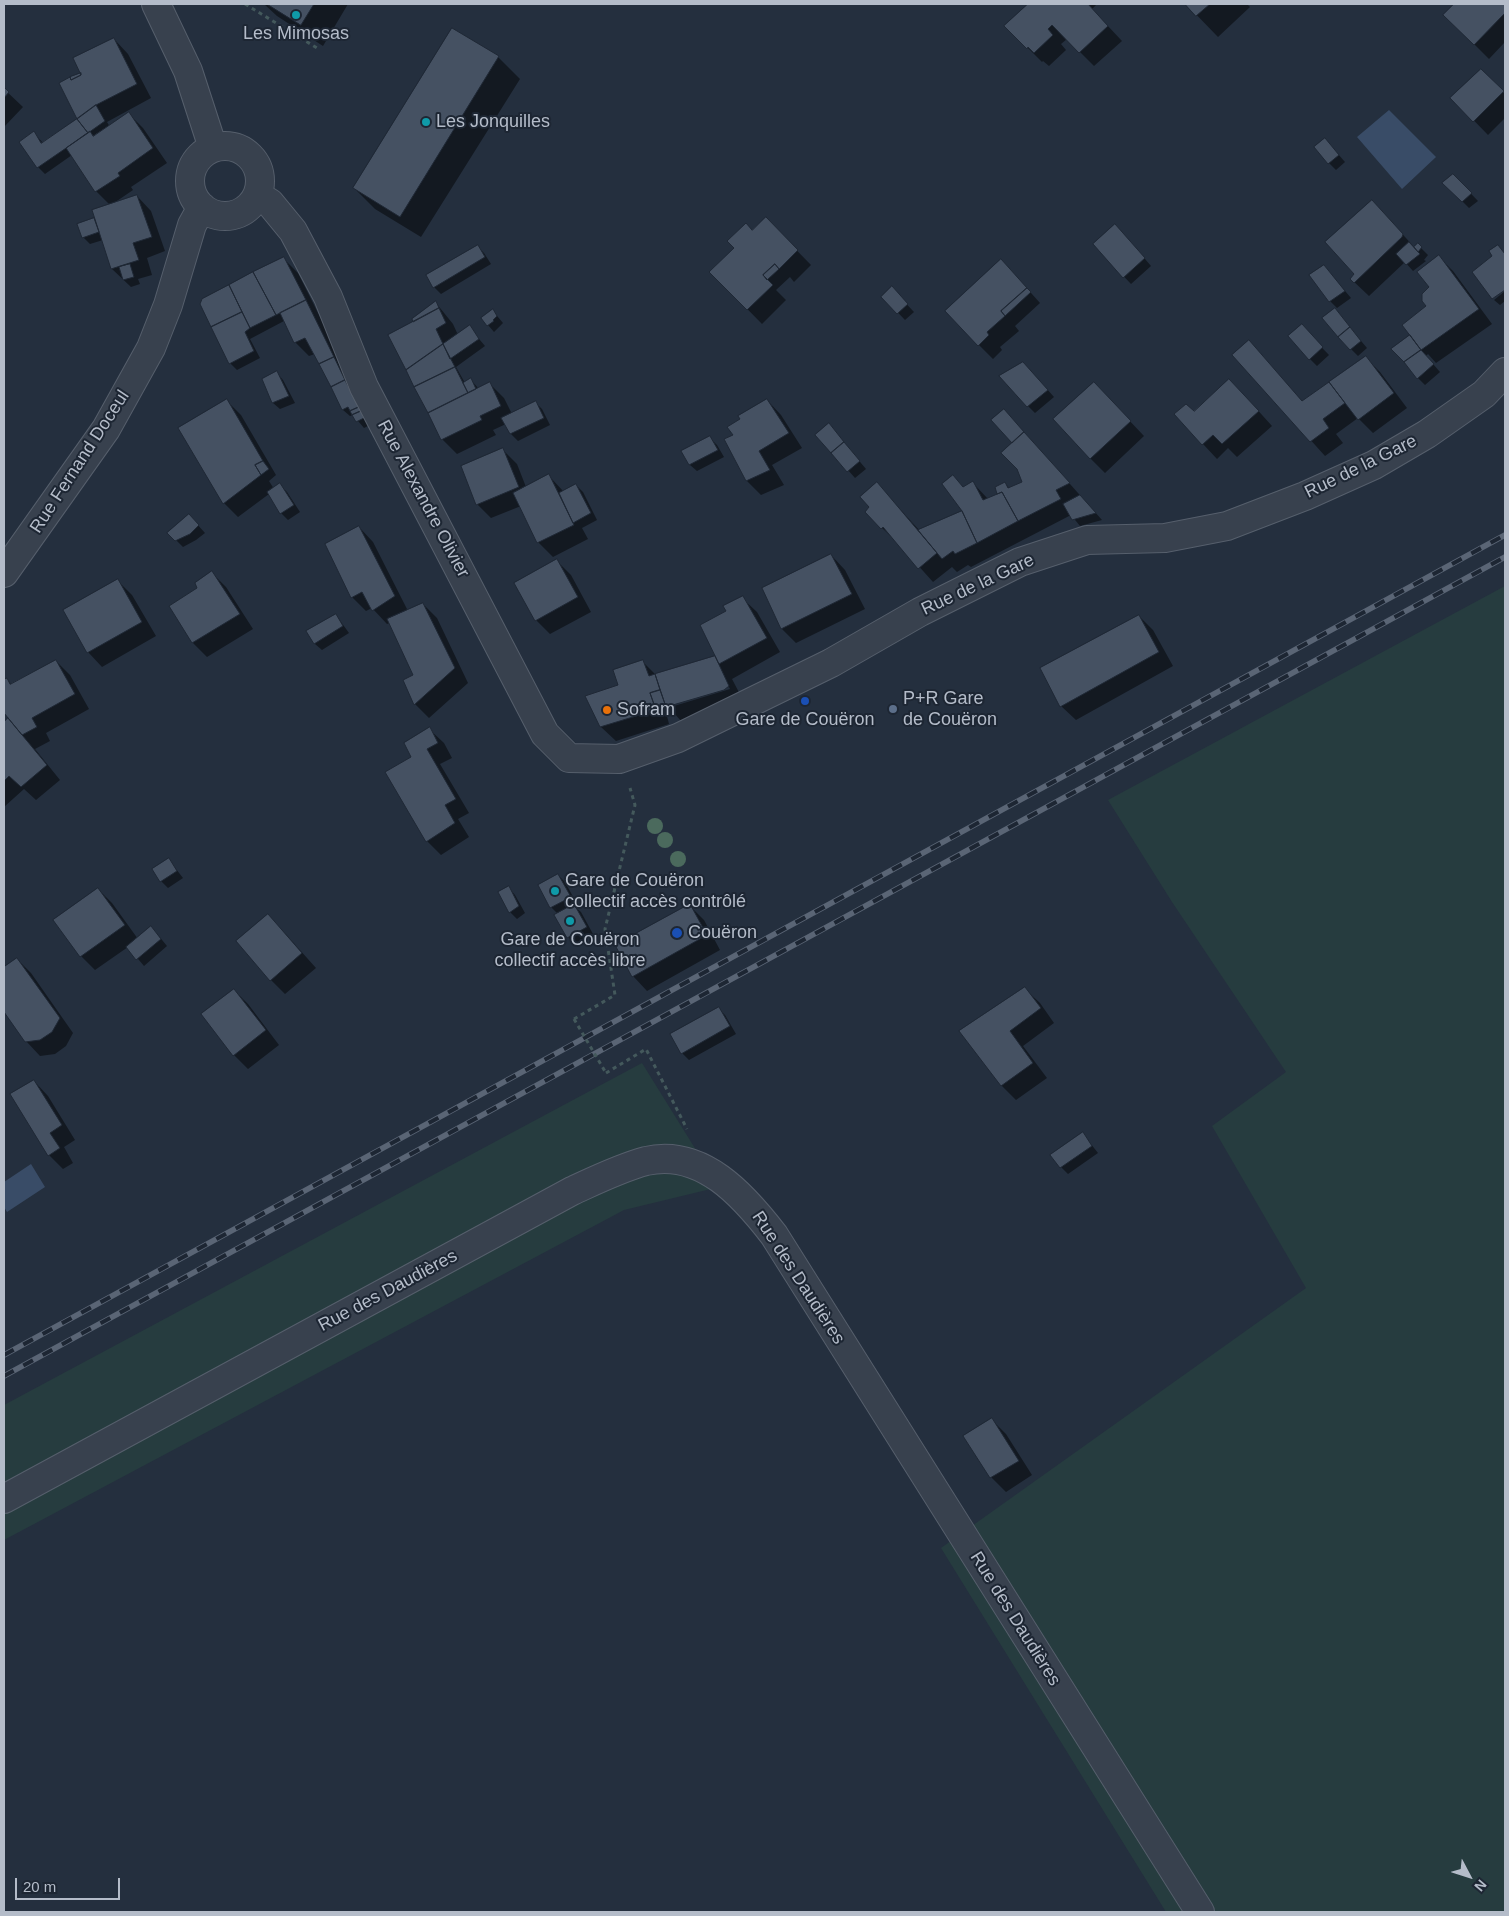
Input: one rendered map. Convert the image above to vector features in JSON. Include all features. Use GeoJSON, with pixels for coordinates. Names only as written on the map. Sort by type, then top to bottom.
{"type":"FeatureCollection","features":[{"type":"Feature","properties":{"kind":"street"},"geometry":{"type":"LineString","coordinates":[[156,4],[188,71],[213,148]]}},
{"type":"Feature","properties":{"kind":"street"},"geometry":{"type":"LineString","coordinates":[[235,147],[245,152],[254,160],[259,172],[260,183],[257,195],[251,205],[232,215],[221,216],[211,213],[194,198],[190,186],[190,174],[195,163],[203,154],[213,148],[235,147]]}},
{"type":"Feature","properties":{"kind":"street","name":"Rue Alexandre Olivier"},"geometry":{"type":"LineString","coordinates":[[257,195],[270,203],[293,231],[328,297],[364,387],[545,734],[569,758],[619,758]]}},
{"type":"Feature","properties":{"kind":"street","name":"Rue Fernand Doceul"},"geometry":{"type":"LineString","coordinates":[[4,573],[106,429],[151,348],[168,305],[192,225],[202,207]]}},
{"type":"Feature","properties":{"kind":"street","name":"Rue de la Gare"},"geometry":{"type":"LineString","coordinates":[[619,758],[678,738],[814,672],[920,612],[1020,562],[1087,540],[1165,538],[1227,526],[1305,496],[1374,465],[1427,434],[1484,394],[1505,372]]}},
{"type":"Feature","properties":{"kind":"street","name":"Rue des Daudières"},"geometry":{"type":"LineString","coordinates":[[4,1499],[572,1191],[621,1169],[648,1161],[671,1160],[689,1163],[708,1171],[742,1196],[774,1235],[1200,1912]]}},
{"type":"Feature","properties":{"kind":"path"},"geometry":{"type":"LineString","coordinates":[[245,4],[317,48]]}},
{"type":"Feature","properties":{"kind":"path"},"geometry":{"type":"LineString","coordinates":[[619,758],[635,805],[605,929],[615,995],[574,1019],[606,1073],[646,1050],[708,1171]]}},
{"type":"Feature","properties":{"kind":"green space"},"geometry":{"type":"Polygon","coordinates":[[[1505,586],[1505,1912],[1166,1912],[941,1548],[1306,1288],[1212,1126],[1286,1072],[1172,902],[1108,800],[1505,586]]]}},
{"type":"Feature","properties":{"kind":"green space"},"geometry":{"type":"Polygon","coordinates":[[[642,1063],[719,1187],[624,1210],[4,1540],[4,1405],[642,1063]]]}},
{"type":"Feature","properties":{"kind":"water"},"geometry":{"type":"Polygon","coordinates":[[[1389,110],[1436,157],[1402,189],[1357,137],[1389,110]]]}},
{"type":"Feature","properties":{"kind":"water"},"geometry":{"type":"Polygon","coordinates":[[[31,1164],[45,1187],[7,1212],[4,1207],[4,1182],[31,1164]]]}},
{"type":"Feature","properties":{"kind":"building","name":"Les Mimosas"},"geometry":{"type":"Polygon","coordinates":[[[267,4],[314,4],[301,25],[267,4]]]}},
{"type":"Feature","properties":{"kind":"building"},"geometry":{"type":"Polygon","coordinates":[[[1028,4],[1088,4],[1108,26],[1079,53],[1052,25],[1048,29],[1053,35],[1034,53],[1028,47],[1027,49],[1004,26],[1028,4]]]}},
{"type":"Feature","properties":{"kind":"building"},"geometry":{"type":"Polygon","coordinates":[[[1185,4],[1210,4],[1196,16],[1185,4]]]}},
{"type":"Feature","properties":{"kind":"building"},"geometry":{"type":"Polygon","coordinates":[[[1454,4],[1505,4],[1505,13],[1474,45],[1443,15],[1454,4]]]}},
{"type":"Feature","properties":{"kind":"building","name":"Les Jonquilles"},"geometry":{"type":"Polygon","coordinates":[[[452,28],[499,56],[400,217],[353,188],[452,28]]]}},
{"type":"Feature","properties":{"kind":"building"},"geometry":{"type":"Polygon","coordinates":[[[114,38],[137,84],[96,105],[77,119],[59,83],[70,77],[71,80],[81,75],[73,58],[114,38]]]}},
{"type":"Feature","properties":{"kind":"building"},"geometry":{"type":"Polygon","coordinates":[[[1481,69],[1504,91],[1473,122],[1450,98],[1481,69]]]}},
{"type":"Feature","properties":{"kind":"building"},"geometry":{"type":"Polygon","coordinates":[[[81,73],[81,75],[71,80],[70,77],[81,73]]]}},
{"type":"Feature","properties":{"kind":"building"},"geometry":{"type":"Polygon","coordinates":[[[4,87],[9,92],[4,98],[4,87]]]}},
{"type":"Feature","properties":{"kind":"building"},"geometry":{"type":"Polygon","coordinates":[[[96,105],[105,121],[88,133],[77,119],[96,105]]]}},
{"type":"Feature","properties":{"kind":"building"},"geometry":{"type":"Polygon","coordinates":[[[129,112],[153,148],[118,173],[120,176],[95,192],[66,148],[90,131],[93,136],[129,112]]]}},
{"type":"Feature","properties":{"kind":"building"},"geometry":{"type":"Polygon","coordinates":[[[77,119],[88,133],[37,168],[19,142],[34,131],[41,143],[77,119]]]}},
{"type":"Feature","properties":{"kind":"building"},"geometry":{"type":"Polygon","coordinates":[[[1325,138],[1339,155],[1328,164],[1314,147],[1325,138]]]}},
{"type":"Feature","properties":{"kind":"building"},"geometry":{"type":"Polygon","coordinates":[[[1453,174],[1472,193],[1462,202],[1442,183],[1453,174]]]}},
{"type":"Feature","properties":{"kind":"building"},"geometry":{"type":"Polygon","coordinates":[[[137,195],[152,237],[133,243],[139,260],[111,269],[92,210],[137,195]]]}},
{"type":"Feature","properties":{"kind":"building"},"geometry":{"type":"Polygon","coordinates":[[[1372,200],[1403,234],[1354,283],[1350,279],[1354,274],[1325,242],[1372,200]]]}},
{"type":"Feature","properties":{"kind":"building"},"geometry":{"type":"Polygon","coordinates":[[[766,217],[798,250],[779,269],[775,264],[763,275],[773,285],[747,310],[709,272],[734,248],[727,241],[746,223],[752,230],[766,217]]]}},
{"type":"Feature","properties":{"kind":"building"},"geometry":{"type":"Polygon","coordinates":[[[94,218],[99,232],[82,238],[77,224],[94,218]]]}},
{"type":"Feature","properties":{"kind":"building"},"geometry":{"type":"Polygon","coordinates":[[[1115,224],[1145,258],[1123,278],[1093,244],[1115,224]]]}},
{"type":"Feature","properties":{"kind":"building"},"geometry":{"type":"Polygon","coordinates":[[[1409,242],[1420,254],[1406,265],[1396,254],[1409,242]]]}},
{"type":"Feature","properties":{"kind":"building"},"geometry":{"type":"Polygon","coordinates":[[[1418,243],[1422,247],[1418,252],[1414,247],[1418,243]]]}},
{"type":"Feature","properties":{"kind":"building"},"geometry":{"type":"Polygon","coordinates":[[[478,245],[485,257],[433,288],[426,275],[478,245]]]}},
{"type":"Feature","properties":{"kind":"building"},"geometry":{"type":"Polygon","coordinates":[[[1498,245],[1505,254],[1505,290],[1492,299],[1472,272],[1492,256],[1489,251],[1498,245]]]}},
{"type":"Feature","properties":{"kind":"building"},"geometry":{"type":"Polygon","coordinates":[[[1439,255],[1479,309],[1421,350],[1402,325],[1426,306],[1422,301],[1422,294],[1429,287],[1417,272],[1439,255]]]}},
{"type":"Feature","properties":{"kind":"building"},"geometry":{"type":"Polygon","coordinates":[[[284,257],[306,300],[276,315],[253,272],[284,257]]]}},
{"type":"Feature","properties":{"kind":"building"},"geometry":{"type":"Polygon","coordinates":[[[1001,259],[1027,288],[1001,311],[1005,316],[987,332],[989,335],[978,346],[945,311],[1001,259]]]}},
{"type":"Feature","properties":{"kind":"building"},"geometry":{"type":"Polygon","coordinates":[[[130,264],[134,277],[123,280],[119,267],[130,264]]]}},
{"type":"Feature","properties":{"kind":"building"},"geometry":{"type":"Polygon","coordinates":[[[775,264],[779,269],[767,280],[763,275],[775,264]]]}},
{"type":"Feature","properties":{"kind":"building"},"geometry":{"type":"Polygon","coordinates":[[[1324,265],[1345,291],[1329,302],[1309,275],[1324,265]]]}},
{"type":"Feature","properties":{"kind":"building"},"geometry":{"type":"Polygon","coordinates":[[[253,272],[276,315],[250,328],[229,285],[253,272]]]}},
{"type":"Feature","properties":{"kind":"building"},"geometry":{"type":"Polygon","coordinates":[[[229,285],[242,312],[211,327],[200,304],[202,299],[229,285]]]}},
{"type":"Feature","properties":{"kind":"building"},"geometry":{"type":"Polygon","coordinates":[[[892,286],[908,304],[897,314],[881,297],[892,286]]]}},
{"type":"Feature","properties":{"kind":"building"},"geometry":{"type":"Polygon","coordinates":[[[1027,288],[1031,292],[1005,316],[1001,311],[1027,288]]]}},
{"type":"Feature","properties":{"kind":"building"},"geometry":{"type":"Polygon","coordinates":[[[306,300],[334,357],[319,364],[305,338],[294,343],[280,313],[306,300]]]}},
{"type":"Feature","properties":{"kind":"building"},"geometry":{"type":"Polygon","coordinates":[[[436,301],[439,308],[413,322],[412,319],[436,301]]]}},
{"type":"Feature","properties":{"kind":"building"},"geometry":{"type":"Polygon","coordinates":[[[439,308],[446,323],[436,329],[443,344],[406,370],[388,335],[439,308]]]}},
{"type":"Feature","properties":{"kind":"building"},"geometry":{"type":"Polygon","coordinates":[[[1335,308],[1350,327],[1338,337],[1322,318],[1335,308]]]}},
{"type":"Feature","properties":{"kind":"building"},"geometry":{"type":"Polygon","coordinates":[[[493,309],[497,316],[487,326],[481,318],[493,309]]]}},
{"type":"Feature","properties":{"kind":"building"},"geometry":{"type":"Polygon","coordinates":[[[242,312],[250,328],[245,332],[254,351],[229,364],[211,327],[242,312]]]}},
{"type":"Feature","properties":{"kind":"building"},"geometry":{"type":"Polygon","coordinates":[[[1302,324],[1323,347],[1309,360],[1288,336],[1302,324]]]}},
{"type":"Feature","properties":{"kind":"building"},"geometry":{"type":"Polygon","coordinates":[[[470,325],[479,339],[450,359],[443,344],[470,325]]]}},
{"type":"Feature","properties":{"kind":"building"},"geometry":{"type":"Polygon","coordinates":[[[1350,327],[1361,341],[1350,350],[1338,337],[1350,327]]]}},
{"type":"Feature","properties":{"kind":"building"},"geometry":{"type":"Polygon","coordinates":[[[1410,335],[1421,350],[1404,362],[1391,349],[1410,335]]]}},
{"type":"Feature","properties":{"kind":"building"},"geometry":{"type":"Polygon","coordinates":[[[1249,340],[1302,401],[1329,382],[1345,403],[1323,419],[1329,428],[1310,442],[1232,355],[1249,340]]]}},
{"type":"Feature","properties":{"kind":"building"},"geometry":{"type":"Polygon","coordinates":[[[443,344],[455,367],[414,387],[406,370],[443,344]]]}},
{"type":"Feature","properties":{"kind":"building"},"geometry":{"type":"Polygon","coordinates":[[[1421,350],[1434,364],[1417,379],[1404,362],[1421,350]]]}},
{"type":"Feature","properties":{"kind":"building"},"geometry":{"type":"Polygon","coordinates":[[[1366,356],[1394,393],[1358,420],[1329,382],[1366,356]]]}},
{"type":"Feature","properties":{"kind":"building"},"geometry":{"type":"Polygon","coordinates":[[[334,357],[345,380],[331,387],[319,364],[334,357]]]}},
{"type":"Feature","properties":{"kind":"building"},"geometry":{"type":"Polygon","coordinates":[[[1023,362],[1048,390],[1027,407],[999,376],[1023,362]]]}},
{"type":"Feature","properties":{"kind":"building"},"geometry":{"type":"Polygon","coordinates":[[[455,367],[468,393],[428,413],[414,387],[455,367]]]}},
{"type":"Feature","properties":{"kind":"building"},"geometry":{"type":"Polygon","coordinates":[[[277,371],[289,396],[272,403],[262,379],[277,371]]]}},
{"type":"Feature","properties":{"kind":"building"},"geometry":{"type":"Polygon","coordinates":[[[471,378],[476,389],[468,393],[463,383],[471,378]]]}},
{"type":"Feature","properties":{"kind":"building"},"geometry":{"type":"Polygon","coordinates":[[[1229,379],[1259,411],[1222,444],[1213,435],[1202,445],[1174,414],[1186,404],[1194,411],[1229,379]]]}},
{"type":"Feature","properties":{"kind":"building"},"geometry":{"type":"Polygon","coordinates":[[[345,380],[359,407],[350,411],[348,407],[342,410],[331,387],[345,380]]]}},
{"type":"Feature","properties":{"kind":"building"},"geometry":{"type":"Polygon","coordinates":[[[490,382],[501,406],[480,416],[482,420],[441,440],[428,413],[490,382]]]}},
{"type":"Feature","properties":{"kind":"building"},"geometry":{"type":"Polygon","coordinates":[[[1094,382],[1131,421],[1090,459],[1053,419],[1094,382]]]}},
{"type":"Feature","properties":{"kind":"building"},"geometry":{"type":"Polygon","coordinates":[[[227,399],[263,461],[255,465],[261,475],[223,504],[178,428],[227,399]]]}},
{"type":"Feature","properties":{"kind":"building"},"geometry":{"type":"Polygon","coordinates":[[[767,399],[789,433],[759,451],[770,470],[746,481],[724,439],[733,435],[727,427],[740,419],[738,416],[767,399]]]}},
{"type":"Feature","properties":{"kind":"building"},"geometry":{"type":"Polygon","coordinates":[[[536,401],[544,418],[510,434],[501,418],[536,401]]]}},
{"type":"Feature","properties":{"kind":"building"},"geometry":{"type":"Polygon","coordinates":[[[359,407],[361,411],[352,415],[350,411],[359,407]]]}},
{"type":"Feature","properties":{"kind":"building"},"geometry":{"type":"Polygon","coordinates":[[[1004,409],[1024,432],[1012,443],[991,420],[1004,409]]]}},
{"type":"Feature","properties":{"kind":"building"},"geometry":{"type":"Polygon","coordinates":[[[361,411],[364,418],[356,422],[352,415],[361,411]]]}},
{"type":"Feature","properties":{"kind":"building"},"geometry":{"type":"Polygon","coordinates":[[[829,423],[844,442],[831,453],[815,435],[829,423]]]}},
{"type":"Feature","properties":{"kind":"building"},"geometry":{"type":"Polygon","coordinates":[[[1024,432],[1070,483],[1056,490],[1061,499],[1018,521],[1002,492],[997,494],[995,487],[1005,482],[1008,488],[1022,482],[1017,469],[1001,453],[1024,432]]]}},
{"type":"Feature","properties":{"kind":"building"},"geometry":{"type":"Polygon","coordinates":[[[710,436],[718,450],[689,465],[681,451],[710,436]]]}},
{"type":"Feature","properties":{"kind":"building"},"geometry":{"type":"Polygon","coordinates":[[[844,442],[860,461],[847,472],[831,453],[844,442]]]}},
{"type":"Feature","properties":{"kind":"building"},"geometry":{"type":"Polygon","coordinates":[[[503,448],[519,487],[476,505],[461,466],[503,448]]]}},
{"type":"Feature","properties":{"kind":"building"},"geometry":{"type":"Polygon","coordinates":[[[263,461],[269,469],[261,475],[255,465],[263,461]]]}},
{"type":"Feature","properties":{"kind":"building"},"geometry":{"type":"Polygon","coordinates":[[[549,474],[574,525],[537,543],[513,493],[549,474]]]}},
{"type":"Feature","properties":{"kind":"building"},"geometry":{"type":"Polygon","coordinates":[[[953,475],[963,487],[973,481],[983,500],[1002,492],[1018,521],[977,543],[962,511],[942,484],[953,475]]]}},
{"type":"Feature","properties":{"kind":"building"},"geometry":{"type":"Polygon","coordinates":[[[877,482],[937,553],[918,569],[883,527],[881,529],[865,512],[869,507],[860,497],[877,482]]]}},
{"type":"Feature","properties":{"kind":"building"},"geometry":{"type":"Polygon","coordinates":[[[280,483],[294,505],[280,514],[267,492],[280,483]]]}},
{"type":"Feature","properties":{"kind":"building"},"geometry":{"type":"Polygon","coordinates":[[[576,484],[591,513],[573,523],[559,493],[576,484]]]}},
{"type":"Feature","properties":{"kind":"building"},"geometry":{"type":"Polygon","coordinates":[[[1080,495],[1096,513],[1072,520],[1063,504],[1080,495]]]}},
{"type":"Feature","properties":{"kind":"building"},"geometry":{"type":"Polygon","coordinates":[[[962,511],[977,543],[955,554],[953,551],[942,559],[918,530],[962,511]]]}},
{"type":"Feature","properties":{"kind":"building"},"geometry":{"type":"Polygon","coordinates":[[[189,514],[199,525],[190,534],[175,541],[167,533],[189,514]]]}},
{"type":"Feature","properties":{"kind":"building"},"geometry":{"type":"Polygon","coordinates":[[[359,526],[395,596],[372,611],[362,592],[351,598],[325,544],[359,526]]]}},
{"type":"Feature","properties":{"kind":"building"},"geometry":{"type":"Polygon","coordinates":[[[831,554],[852,594],[781,629],[762,588],[831,554]]]}},
{"type":"Feature","properties":{"kind":"building"},"geometry":{"type":"Polygon","coordinates":[[[557,559],[578,597],[535,621],[514,583],[557,559]]]}},
{"type":"Feature","properties":{"kind":"building"},"geometry":{"type":"Polygon","coordinates":[[[212,571],[240,614],[192,643],[169,606],[197,588],[195,583],[212,571]]]}},
{"type":"Feature","properties":{"kind":"building"},"geometry":{"type":"Polygon","coordinates":[[[118,579],[142,622],[87,653],[63,610],[118,579]]]}},
{"type":"Feature","properties":{"kind":"building"},"geometry":{"type":"Polygon","coordinates":[[[743,596],[767,638],[719,664],[700,625],[726,611],[723,606],[743,596]]]}},
{"type":"Feature","properties":{"kind":"building"},"geometry":{"type":"Polygon","coordinates":[[[423,603],[455,668],[414,705],[403,680],[413,675],[387,619],[423,603]]]}},
{"type":"Feature","properties":{"kind":"building"},"geometry":{"type":"Polygon","coordinates":[[[336,614],[343,626],[314,644],[306,631],[336,614]]]}},
{"type":"Feature","properties":{"kind":"building"},"geometry":{"type":"Polygon","coordinates":[[[1139,615],[1159,652],[1060,707],[1040,668],[1139,615]]]}},
{"type":"Feature","properties":{"kind":"building"},"geometry":{"type":"Polygon","coordinates":[[[715,656],[729,686],[724,690],[666,707],[655,674],[715,656]]]}},
{"type":"Feature","properties":{"kind":"building"},"geometry":{"type":"Polygon","coordinates":[[[56,660],[75,694],[32,718],[37,727],[22,735],[4,713],[4,679],[7,678],[10,684],[56,660]]]}},
{"type":"Feature","properties":{"kind":"building"},"geometry":{"type":"Polygon","coordinates":[[[643,660],[649,676],[655,674],[660,690],[650,693],[656,710],[600,727],[585,696],[618,685],[613,670],[643,660]]]}},
{"type":"Feature","properties":{"kind":"building"},"geometry":{"type":"Polygon","coordinates":[[[660,690],[666,707],[656,710],[650,693],[660,690]]]}},
{"type":"Feature","properties":{"kind":"building"},"geometry":{"type":"Polygon","coordinates":[[[8,718],[47,765],[21,787],[9,776],[4,781],[4,722],[8,718]]]}},
{"type":"Feature","properties":{"kind":"building"},"geometry":{"type":"Polygon","coordinates":[[[430,727],[438,743],[427,749],[456,799],[445,805],[455,823],[426,842],[385,772],[411,757],[404,743],[430,727]]]}},
{"type":"Feature","properties":{"kind":"building"},"geometry":{"type":"Polygon","coordinates":[[[169,858],[177,871],[160,882],[152,869],[169,858]]]}},
{"type":"Feature","properties":{"kind":"building","name":"Gare de Couëron collectif accès contrôlé"},"geometry":{"type":"Polygon","coordinates":[[[558,874],[571,897],[550,908],[538,885],[558,874]]]}},
{"type":"Feature","properties":{"kind":"building"},"geometry":{"type":"Polygon","coordinates":[[[509,886],[519,906],[509,913],[498,892],[509,886]]]}},
{"type":"Feature","properties":{"kind":"building"},"geometry":{"type":"Polygon","coordinates":[[[98,888],[125,925],[80,957],[53,920],[98,888]]]}},
{"type":"Feature","properties":{"kind":"building","name":"Gare de Couëron collectif accès libre"},"geometry":{"type":"Polygon","coordinates":[[[574,904],[587,927],[567,938],[554,915],[574,904]]]}},
{"type":"Feature","properties":{"kind":"building","name":"Couëron"},"geometry":{"type":"Polygon","coordinates":[[[690,904],[707,935],[632,977],[615,945],[690,904]]]}},
{"type":"Feature","properties":{"kind":"building"},"geometry":{"type":"Polygon","coordinates":[[[268,914],[302,953],[270,981],[236,941],[268,914]]]}},
{"type":"Feature","properties":{"kind":"building"},"geometry":{"type":"Polygon","coordinates":[[[151,926],[161,939],[136,960],[126,947],[151,926]]]}},
{"type":"Feature","properties":{"kind":"building"},"geometry":{"type":"Polygon","coordinates":[[[17,958],[60,1018],[52,1032],[40,1040],[25,1042],[4,1012],[4,967],[17,958]]]}},
{"type":"Feature","properties":{"kind":"building"},"geometry":{"type":"Polygon","coordinates":[[[1025,987],[1041,1008],[1010,1031],[1033,1063],[1001,1086],[959,1031],[1025,987]]]}},
{"type":"Feature","properties":{"kind":"building"},"geometry":{"type":"Polygon","coordinates":[[[234,989],[266,1030],[233,1056],[201,1014],[234,989]]]}},
{"type":"Feature","properties":{"kind":"building"},"geometry":{"type":"Polygon","coordinates":[[[719,1007],[730,1026],[681,1054],[670,1034],[719,1007]]]}},
{"type":"Feature","properties":{"kind":"building"},"geometry":{"type":"Polygon","coordinates":[[[34,1080],[62,1125],[50,1133],[60,1148],[48,1156],[10,1094],[34,1080]]]}},
{"type":"Feature","properties":{"kind":"building"},"geometry":{"type":"Polygon","coordinates":[[[1083,1132],[1092,1146],[1060,1168],[1050,1155],[1083,1132]]]}},
{"type":"Feature","properties":{"kind":"building"},"geometry":{"type":"Polygon","coordinates":[[[992,1418],[1019,1461],[990,1478],[963,1436],[992,1418]]]}},
{"type":"Feature","properties":{"kind":"railway"},"geometry":{"type":"LineString","coordinates":[[4,1355],[1505,535]]}},
{"type":"Feature","properties":{"kind":"railway"},"geometry":{"type":"LineString","coordinates":[[4,1376],[1505,557]]}},
{"type":"Feature","properties":{"kind":"place","name":"Les Mimosas"},"geometry":{"type":"Point","coordinates":[296,15]}},
{"type":"Feature","properties":{"kind":"place","name":"Les Jonquilles"},"geometry":{"type":"Point","coordinates":[426,122]}},
{"type":"Feature","properties":{"kind":"place","name":"Gare de Couëron"},"geometry":{"type":"Point","coordinates":[805,701]}},
{"type":"Feature","properties":{"kind":"place","name":"P+R Gare de Couëron"},"geometry":{"type":"Point","coordinates":[893,709]}},
{"type":"Feature","properties":{"kind":"place","name":"Sofram"},"geometry":{"type":"Point","coordinates":[607,710]}},
{"type":"Feature","properties":{"kind":"place","name":"Gare de Couëron collectif accès contrôlé"},"geometry":{"type":"Point","coordinates":[555,891]}},
{"type":"Feature","properties":{"kind":"place","name":"Gare de Couëron collectif accès libre"},"geometry":{"type":"Point","coordinates":[570,921]}},
{"type":"Feature","properties":{"kind":"place","name":"Couëron"},"geometry":{"type":"Point","coordinates":[677,933]}}]}
